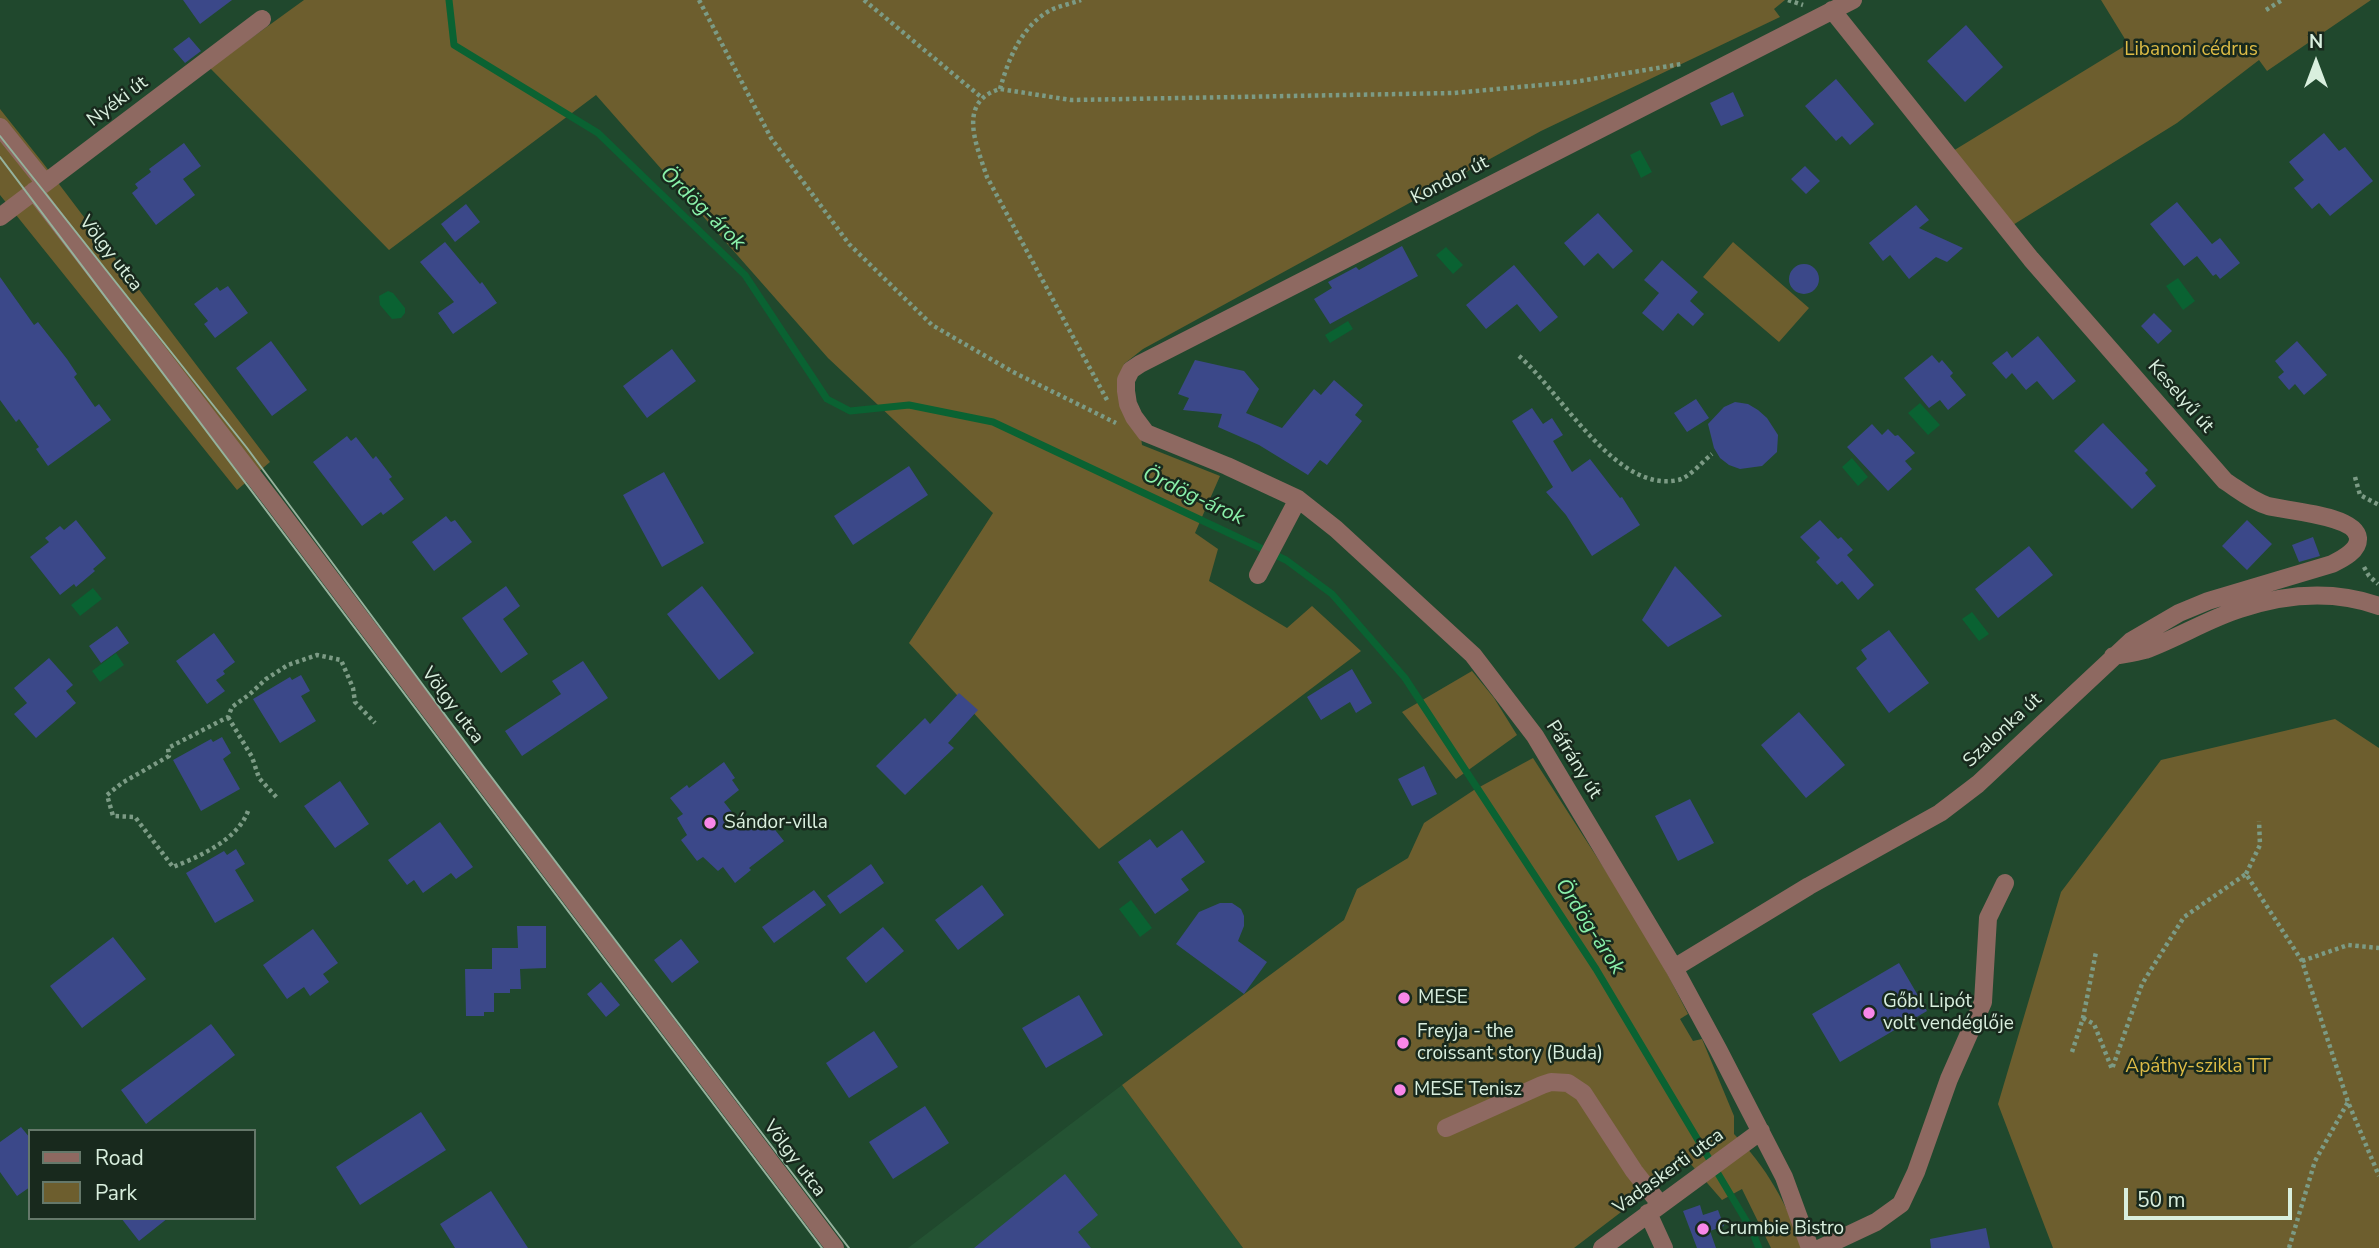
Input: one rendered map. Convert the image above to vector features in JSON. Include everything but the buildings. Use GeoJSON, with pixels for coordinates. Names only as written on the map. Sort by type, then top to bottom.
{"type":"FeatureCollection","features":[{"type":"Feature","properties":{"kind":"street","name":"Kondor út"},"geometry":{"type":"LineString","coordinates":[[1146,433],[1134,417],[1126,391],[1126,380],[1131,370],[1140,363],[1853,0]]}},
{"type":"Feature","properties":{"kind":"street","name":"Keselyű út"},"geometry":{"type":"LineString","coordinates":[[1832,10],[2032,259],[2225,481],[2268,506],[2311,513],[2346,524],[2353,528],[2358,536],[2354,549],[2332,564],[2208,601],[2155,626],[2113,656]]}},
{"type":"Feature","properties":{"kind":"street","name":"Nyéki út"},"geometry":{"type":"LineString","coordinates":[[0,217],[262,19]]}},
{"type":"Feature","properties":{"kind":"street","name":"Völgy utca"},"geometry":{"type":"LineString","coordinates":[[0,127],[40,187],[273,502],[835,1248]]}},
{"type":"Feature","properties":{"kind":"street","name":"Páfrány út"},"geometry":{"type":"LineString","coordinates":[[1146,433],[1298,499],[1336,529],[1473,654],[1535,736],[1674,968],[1784,1177],[1810,1248]]}},
{"type":"Feature","properties":{"kind":"street"},"geometry":{"type":"LineString","coordinates":[[1258,575],[1298,499]]}},
{"type":"Feature","properties":{"kind":"street"},"geometry":{"type":"LineString","coordinates":[[2113,656],[2143,651],[2238,609],[2274,600],[2319,595],[2361,600],[2379,606]]}},
{"type":"Feature","properties":{"kind":"street","name":"Szalonka út"},"geometry":{"type":"LineString","coordinates":[[1674,968],[1809,886],[1940,813],[1978,784],[2113,656]]}},
{"type":"Feature","properties":{"kind":"street"},"geometry":{"type":"LineString","coordinates":[[1821,1248],[1876,1222],[1901,1204],[1983,1002],[1988,918],[2005,883]]}},
{"type":"Feature","properties":{"kind":"street"},"geometry":{"type":"LineString","coordinates":[[1446,1128],[1542,1085],[1552,1082],[1568,1083],[1583,1093],[1634,1171],[1654,1209],[1664,1248]]}},
{"type":"Feature","properties":{"kind":"street","name":"Vadaskerti utca"},"geometry":{"type":"LineString","coordinates":[[1602,1248],[1761,1131]]}},
{"type":"Feature","properties":{"kind":"path"},"geometry":{"type":"LineString","coordinates":[[699,0],[771,138],[858,253],[932,325],[1013,372],[1121,426],[1114,414]]}},
{"type":"Feature","properties":{"kind":"path"},"geometry":{"type":"LineString","coordinates":[[864,0],[981,97]]}},
{"type":"Feature","properties":{"kind":"path"},"geometry":{"type":"LineString","coordinates":[[999,89],[1009,59],[1025,34],[1048,12],[1081,0]]}},
{"type":"Feature","properties":{"kind":"path"},"geometry":{"type":"LineString","coordinates":[[2266,10],[2282,0]]}},
{"type":"Feature","properties":{"kind":"path"},"geometry":{"type":"LineString","coordinates":[[1108,402],[987,177],[975,140],[973,121],[981,97],[999,89],[1072,100],[1454,93],[1574,82],[1690,62]]}},
{"type":"Feature","properties":{"kind":"path"},"geometry":{"type":"LineString","coordinates":[[1519,356],[1535,370],[1607,454],[1633,473],[1659,480],[1680,480],[1712,454]]}},
{"type":"Feature","properties":{"kind":"path"},"geometry":{"type":"LineString","coordinates":[[2355,477],[2360,495],[2379,505]]}},
{"type":"Feature","properties":{"kind":"path"},"geometry":{"type":"LineString","coordinates":[[248,811],[244,823],[223,840],[198,857],[173,867],[135,817],[113,816],[107,795],[122,783],[169,756],[168,748],[228,717],[232,706],[266,679],[288,665],[317,655],[341,660],[353,688],[355,702],[375,723]]}},
{"type":"Feature","properties":{"kind":"path"},"geometry":{"type":"LineString","coordinates":[[228,717],[252,757],[259,778],[278,799]]}},
{"type":"Feature","properties":{"kind":"path"},"geometry":{"type":"LineString","coordinates":[[2083,1018],[2094,1024],[2112,1069],[2142,984],[2184,917],[2246,874],[2260,845],[2259,821]]}},
{"type":"Feature","properties":{"kind":"path"},"geometry":{"type":"LineString","coordinates":[[2246,874],[2302,961],[2348,1102],[2379,1176]]}},
{"type":"Feature","properties":{"kind":"path"},"geometry":{"type":"LineString","coordinates":[[2302,961],[2348,945],[2379,948]]}},
{"type":"Feature","properties":{"kind":"path"},"geometry":{"type":"LineString","coordinates":[[2072,1052],[2083,1018],[2096,951]]}},
{"type":"Feature","properties":{"kind":"path"},"geometry":{"type":"LineString","coordinates":[[2289,1248],[2315,1161],[2348,1102]]}},
{"type":"Feature","properties":{"kind":"shaded area"},"geometry":{"type":"Polygon","coordinates":[[[1640,150],[1652,172],[1641,178],[1630,155],[1640,150]]]}},
{"type":"Feature","properties":{"kind":"shaded area"},"geometry":{"type":"Polygon","coordinates":[[[1446,247],[1463,265],[1453,274],[1436,255],[1446,247]]]}},
{"type":"Feature","properties":{"kind":"shaded area"},"geometry":{"type":"Polygon","coordinates":[[[2178,278],[2195,301],[2183,310],[2166,286],[2178,278]]]}},
{"type":"Feature","properties":{"kind":"shaded area"},"geometry":{"type":"Polygon","coordinates":[[[388,291],[393,293],[405,308],[401,318],[392,319],[380,305],[379,296],[388,291]]]}},
{"type":"Feature","properties":{"kind":"shaded area"},"geometry":{"type":"Polygon","coordinates":[[[1348,321],[1353,329],[1330,343],[1325,335],[1348,321]]]}},
{"type":"Feature","properties":{"kind":"shaded area"},"geometry":{"type":"Polygon","coordinates":[[[1920,403],[1940,425],[1928,435],[1908,413],[1920,403]]]}},
{"type":"Feature","properties":{"kind":"shaded area"},"geometry":{"type":"Polygon","coordinates":[[[1852,458],[1868,477],[1858,486],[1842,467],[1852,458]]]}},
{"type":"Feature","properties":{"kind":"shaded area"},"geometry":{"type":"Polygon","coordinates":[[[93,588],[102,599],[80,616],[71,605],[93,588]]]}},
{"type":"Feature","properties":{"kind":"shaded area"},"geometry":{"type":"Polygon","coordinates":[[[1972,612],[1989,634],[1979,641],[1962,619],[1972,612]]]}},
{"type":"Feature","properties":{"kind":"shaded area"},"geometry":{"type":"Polygon","coordinates":[[[116,653],[124,665],[100,682],[92,671],[116,653]]]}},
{"type":"Feature","properties":{"kind":"shaded area"},"geometry":{"type":"Polygon","coordinates":[[[1131,900],[1152,928],[1140,937],[1119,909],[1131,900]]]}},
{"type":"Feature","properties":{"kind":"shaded area"},"geometry":{"type":"Polygon","coordinates":[[[1122,1085],[1243,1248],[908,1248],[1122,1085]]]}},
{"type":"Feature","properties":{"kind":"green space"},"geometry":{"type":"Polygon","coordinates":[[[304,0],[1785,0],[1774,9],[1780,17],[1541,131],[1143,349],[1124,364],[1127,395],[1138,424],[1142,445],[1220,476],[1195,533],[1218,549],[1209,581],[1287,628],[1312,606],[1361,651],[1099,849],[909,643],[993,513],[828,358],[596,95],[389,250],[210,68],[304,0]]]}},
{"type":"Feature","properties":{"kind":"green space","name":"Libanoni cédrus"},"geometry":{"type":"Polygon","coordinates":[[[2101,0],[2371,0],[2267,71],[2259,60],[2177,123],[2008,228],[1948,154],[2128,44],[2101,0]]]}},
{"type":"Feature","properties":{"kind":"green space"},"geometry":{"type":"Polygon","coordinates":[[[0,109],[270,462],[237,490],[0,195],[0,109]]]}},
{"type":"Feature","properties":{"kind":"green space"},"geometry":{"type":"Polygon","coordinates":[[[1733,242],[1809,308],[1779,342],[1703,277],[1733,242]]]}},
{"type":"Feature","properties":{"kind":"green space"},"geometry":{"type":"Polygon","coordinates":[[[1472,671],[1494,698],[1517,735],[1456,779],[1402,712],[1472,671]]]}},
{"type":"Feature","properties":{"kind":"green space","name":"Apáthy-szikla TT"},"geometry":{"type":"Polygon","coordinates":[[[2335,719],[2379,748],[2379,1248],[2053,1248],[1998,1104],[2061,892],[2161,760],[2335,719]]]}},
{"type":"Feature","properties":{"kind":"green space","name":"MESE"},"geometry":{"type":"Polygon","coordinates":[[[1533,758],[1649,938],[1688,1014],[1680,1019],[1693,1041],[1702,1039],[1734,1116],[1734,1134],[1756,1159],[1775,1187],[1802,1248],[1771,1248],[1742,1189],[1722,1200],[1688,1161],[1574,1248],[1243,1248],[1122,1085],[1344,920],[1357,889],[1408,858],[1424,823],[1474,790],[1533,758]]]}},
{"type":"Feature","properties":{"kind":"waterway","name":"Ördög-árok"},"geometry":{"type":"LineString","coordinates":[[449,0],[454,45],[598,133],[745,275],[827,399],[850,411],[909,405],[993,422],[1286,560],[1332,594],[1405,678],[1596,969],[1751,1229],[1759,1248]]}},
{"type":"Feature","properties":{"kind":"tram line"},"geometry":{"type":"LineString","coordinates":[[0,136],[247,448],[483,766],[849,1248]]}},
{"type":"Feature","properties":{"kind":"tram line"},"geometry":{"type":"LineString","coordinates":[[0,157],[822,1248]]}},
{"type":"Feature","properties":{"kind":"place","name":"Sándor-villa"},"geometry":{"type":"Point","coordinates":[710,823]}},
{"type":"Feature","properties":{"kind":"place","name":"MESE"},"geometry":{"type":"Point","coordinates":[1404,998]}},
{"type":"Feature","properties":{"kind":"place","name":"Gőbl Lipót volt vendéglője"},"geometry":{"type":"Point","coordinates":[1869,1013]}},
{"type":"Feature","properties":{"kind":"place","name":"Freyja - the croissant story (Buda)"},"geometry":{"type":"Point","coordinates":[1403,1043]}},
{"type":"Feature","properties":{"kind":"place","name":"MESE Tenisz"},"geometry":{"type":"Point","coordinates":[1400,1090]}},
{"type":"Feature","properties":{"kind":"place","name":"Crumbie Bistro"},"geometry":{"type":"Point","coordinates":[1703,1229]}}]}
